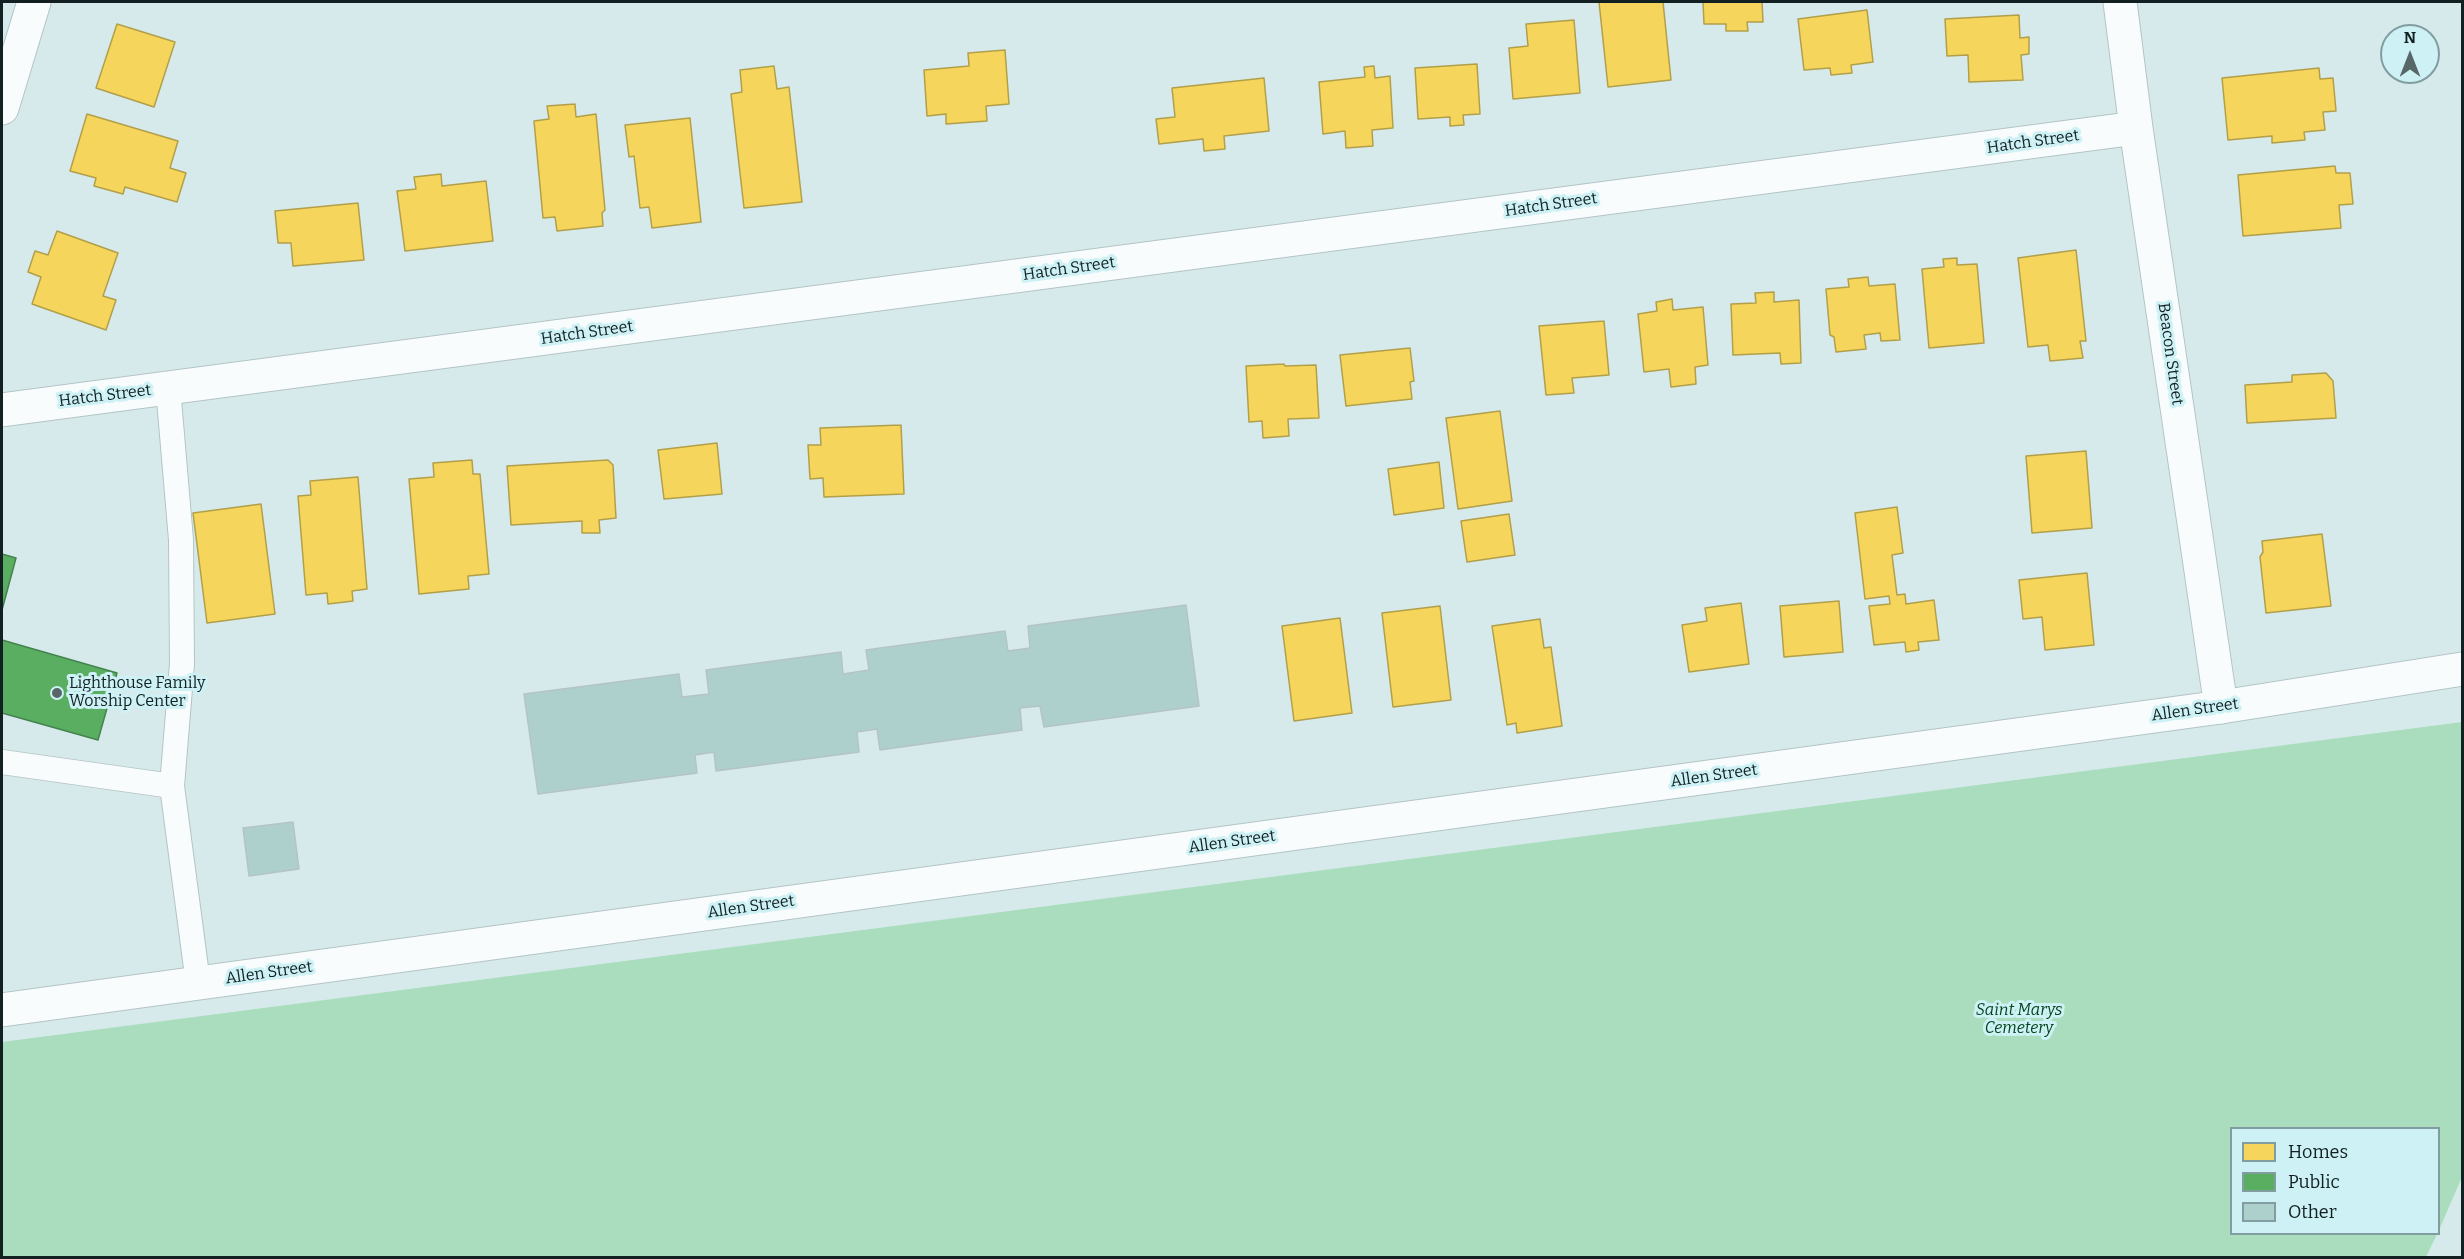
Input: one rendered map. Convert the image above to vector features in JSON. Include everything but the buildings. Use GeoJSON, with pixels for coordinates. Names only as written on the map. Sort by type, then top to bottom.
{"type":"FeatureCollection","features":[{"type":"Feature","properties":{"kind":"street"},"geometry":{"type":"LineString","coordinates":[[2,108],[34,2]]}},
{"type":"Feature","properties":{"kind":"street","name":"Beacon Street"},"geometry":{"type":"LineString","coordinates":[[2120,2],[2136,128],[2221,707]]}},
{"type":"Feature","properties":{"kind":"street","name":"Hatch Street"},"geometry":{"type":"LineString","coordinates":[[2,410],[2136,128]]}},
{"type":"Feature","properties":{"kind":"street","name":"Allen Street"},"geometry":{"type":"LineString","coordinates":[[2,1010],[2221,707],[2463,669]]}},
{"type":"Feature","properties":{"kind":"lane"},"geometry":{"type":"LineString","coordinates":[[168,388],[181,540],[182,664],[172,786],[198,983]]}},
{"type":"Feature","properties":{"kind":"lane"},"geometry":{"type":"LineString","coordinates":[[2,762],[172,786]]}},
{"type":"Feature","properties":{"kind":"green space","name":"Saint Marys Cemetery"},"geometry":{"type":"Polygon","coordinates":[[[2462,722],[2462,1177],[2440,1228],[2440,1127],[2230,1127],[2230,1235],[2437,1235],[2426,1257],[2,1257],[2,1042],[2462,722]]]}},
{"type":"Feature","properties":{"kind":"place","name":"Lighthouse Family Worship Center"},"geometry":{"type":"Point","coordinates":[57,693]}}]}
